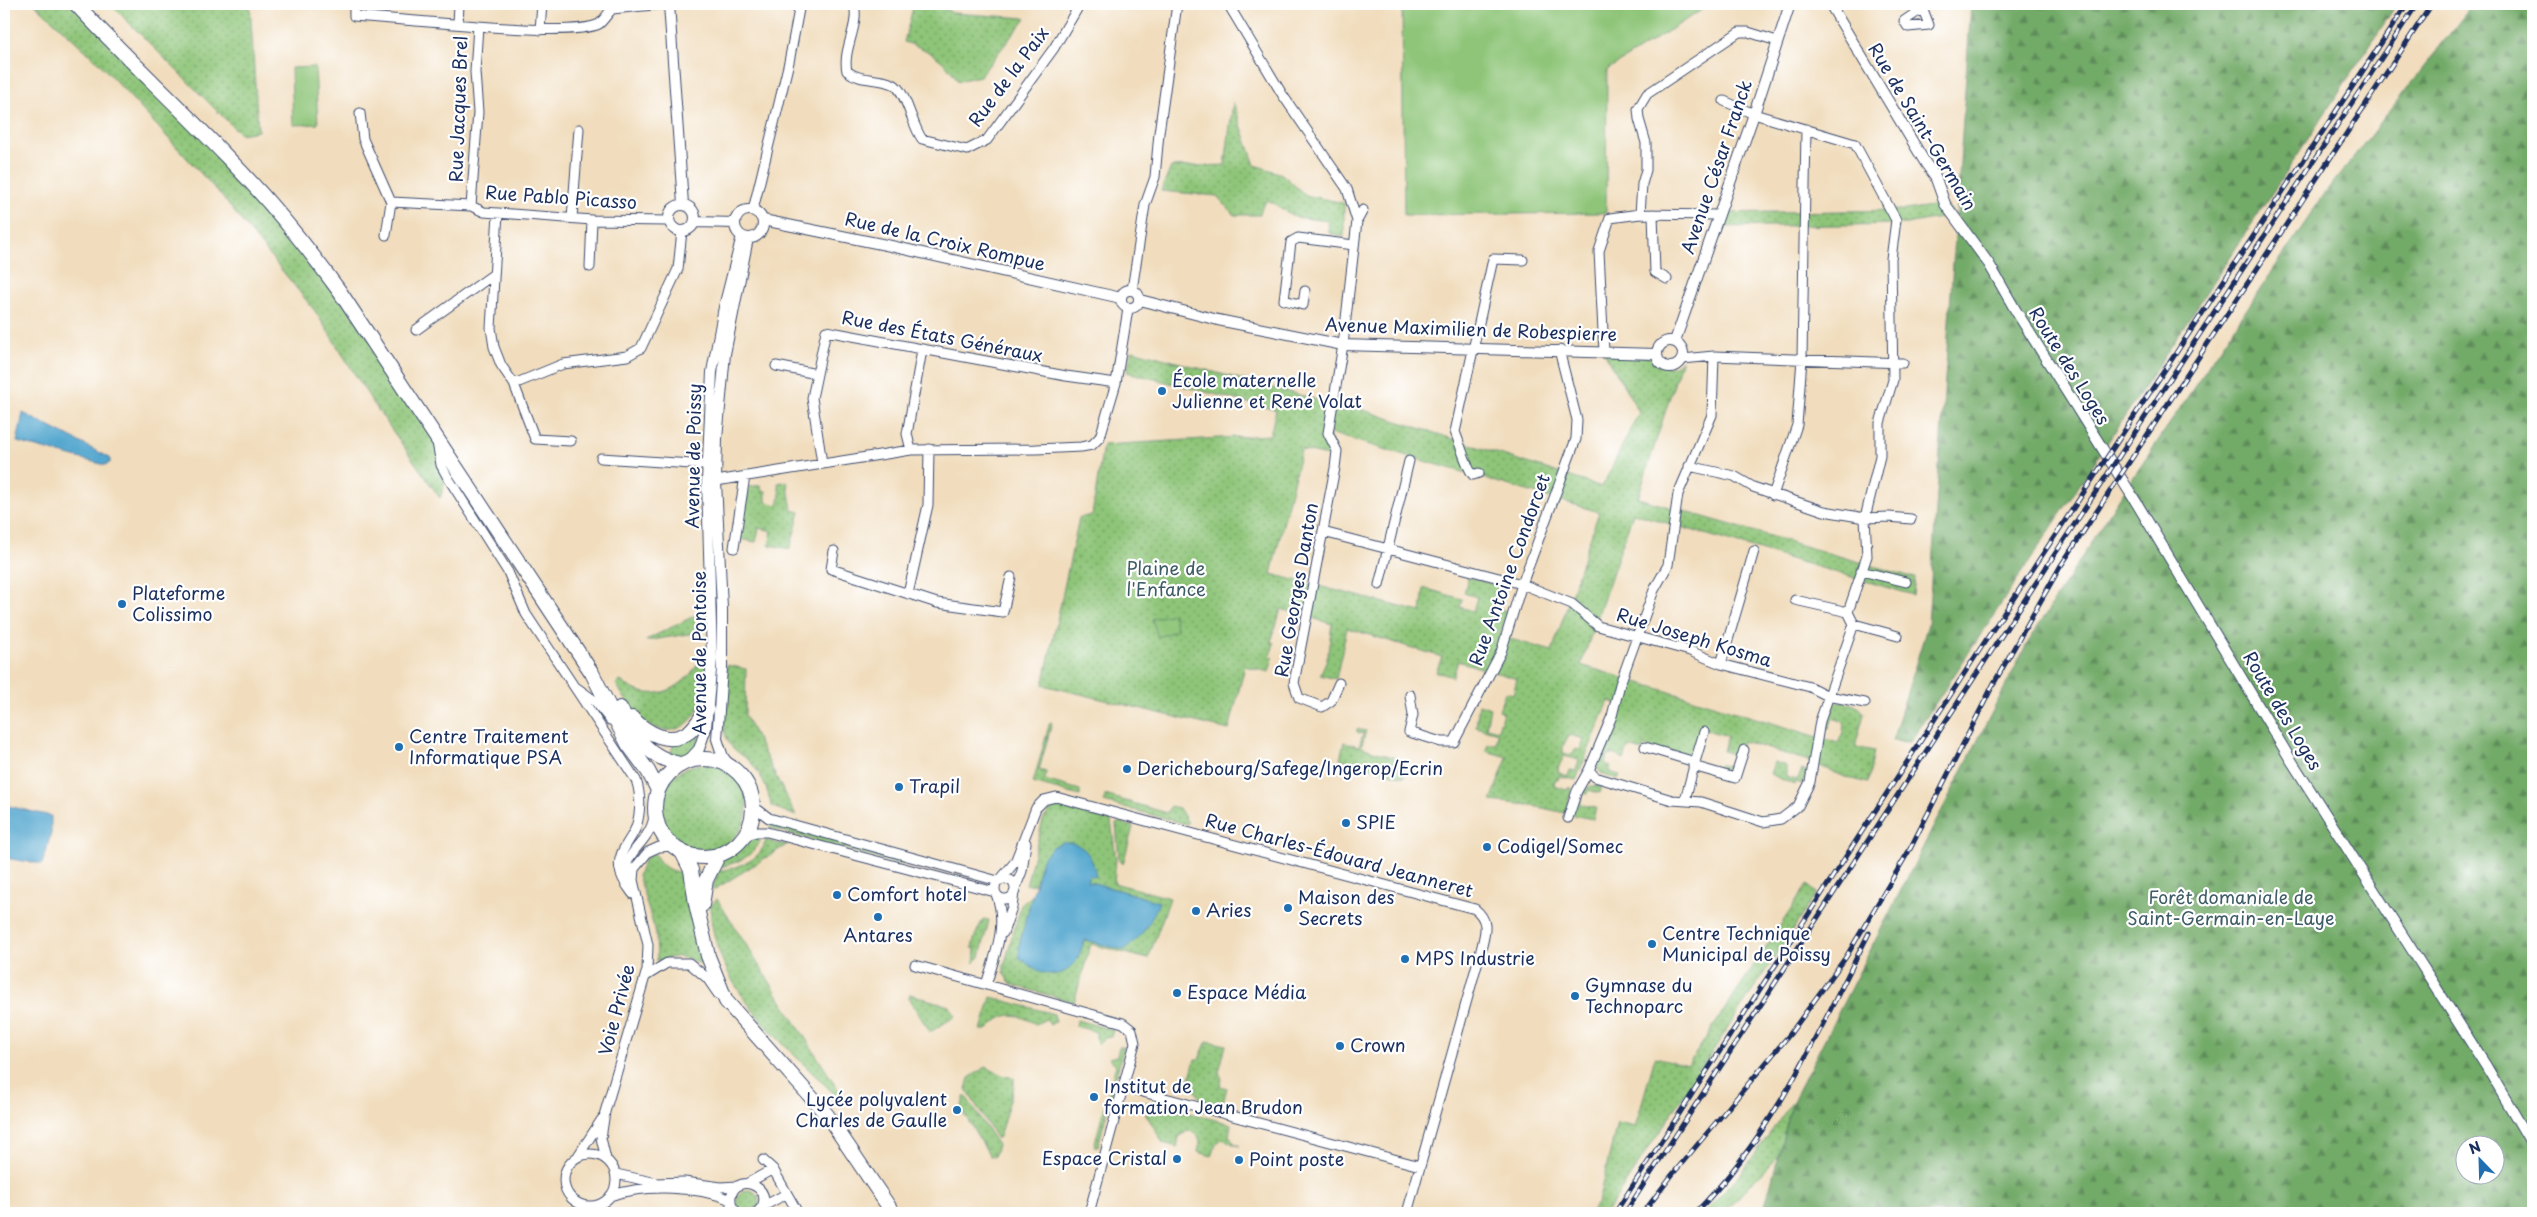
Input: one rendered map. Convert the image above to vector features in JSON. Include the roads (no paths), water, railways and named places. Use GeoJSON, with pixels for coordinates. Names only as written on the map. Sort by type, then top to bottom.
{"type":"FeatureCollection","features":[{"type":"Feature","properties":{"kind":"main road"},"geometry":{"type":"LineString","coordinates":[[76,4],[125,57],[228,157],[307,247],[340,292],[592,673],[625,738],[658,790]]}},
{"type":"Feature","properties":{"kind":"main road"},"geometry":{"type":"LineString","coordinates":[[592,673],[619,705],[646,731],[657,737],[673,738],[689,732],[707,710]]}},
{"type":"Feature","properties":{"kind":"main road"},"geometry":{"type":"LineString","coordinates":[[619,705],[635,734],[648,750],[664,761],[684,763],[710,759],[731,767],[747,784],[752,801],[751,819],[744,836],[730,849],[718,854],[700,857],[678,849]]}},
{"type":"Feature","properties":{"kind":"main road"},"geometry":{"type":"LineString","coordinates":[[684,763],[665,778],[658,790],[654,812],[660,831],[678,849],[692,870],[704,943],[713,972],[726,1000],[827,1115],[892,1213]]}},
{"type":"Feature","properties":{"kind":"main road"},"geometry":{"type":"LineString","coordinates":[[704,943],[702,894],[718,854]]}},
{"type":"Feature","properties":{"kind":"street"},"geometry":{"type":"LineString","coordinates":[[354,4],[354,16],[478,26]]}},
{"type":"Feature","properties":{"kind":"street"},"geometry":{"type":"LineString","coordinates":[[458,24],[459,4]]}},
{"type":"Feature","properties":{"kind":"street"},"geometry":{"type":"LineString","coordinates":[[540,30],[542,4]]}},
{"type":"Feature","properties":{"kind":"street","name":"Rue Jacques Brel"},"geometry":{"type":"LineString","coordinates":[[471,206],[478,112],[475,72],[478,26],[540,30],[588,26],[599,24],[612,9],[664,4]]}},
{"type":"Feature","properties":{"kind":"street"},"geometry":{"type":"LineString","coordinates":[[669,4],[681,178],[678,206]]}},
{"type":"Feature","properties":{"kind":"street"},"geometry":{"type":"LineString","coordinates":[[753,210],[789,62],[800,4]]}},
{"type":"Feature","properties":{"kind":"street","name":"Rue de la Paix"},"geometry":{"type":"LineString","coordinates":[[854,4],[854,24],[845,62],[847,71],[856,78],[892,84],[900,90],[914,127],[922,139],[966,150],[987,140],[1054,48],[1080,4]]}},
{"type":"Feature","properties":{"kind":"street"},"geometry":{"type":"LineString","coordinates":[[1132,290],[1145,205],[1155,177],[1159,133],[1177,4]]}},
{"type":"Feature","properties":{"kind":"street"},"geometry":{"type":"LineString","coordinates":[[1228,4],[1282,94],[1347,189],[1357,221]]}},
{"type":"Feature","properties":{"kind":"street","name":"Avenue César Franck"},"geometry":{"type":"LineString","coordinates":[[1675,342],[1790,4]]}},
{"type":"Feature","properties":{"kind":"street","name":"Rue de Saint-Germain"},"geometry":{"type":"LineString","coordinates":[[1830,4],[1935,176],[1946,204],[2005,290]]}},
{"type":"Feature","properties":{"kind":"street"},"geometry":{"type":"LineString","coordinates":[[1922,6],[1929,25],[1908,27],[1904,21],[1922,6]]}},
{"type":"Feature","properties":{"kind":"street"},"geometry":{"type":"LineString","coordinates":[[1640,214],[1642,184],[1646,170],[1646,143],[1638,119],[1638,109],[1647,94],[1739,32],[1748,32],[1777,41]]}},
{"type":"Feature","properties":{"kind":"street"},"geometry":{"type":"LineString","coordinates":[[1589,770],[1595,777],[1672,800],[1701,802],[1763,822],[1780,819],[1798,806],[1810,782],[1820,721],[1854,624],[1848,612],[1867,556],[1865,518],[1880,456],[1880,423],[1899,363],[1890,312],[1890,259],[1896,220],[1855,144],[1754,114],[1724,101]]}},
{"type":"Feature","properties":{"kind":"street"},"geometry":{"type":"LineString","coordinates":[[360,113],[363,139],[391,202],[386,235]]}},
{"type":"Feature","properties":{"kind":"street"},"geometry":{"type":"LineString","coordinates":[[572,218],[579,129]]}},
{"type":"Feature","properties":{"kind":"street"},"geometry":{"type":"LineString","coordinates":[[1773,495],[1798,425],[1802,359],[1806,129]]}},
{"type":"Feature","properties":{"kind":"street","name":"Rue Pablo Picasso"},"geometry":{"type":"LineString","coordinates":[[391,202],[471,206],[484,212],[592,220],[669,221]]}},
{"type":"Feature","properties":{"kind":"street"},"geometry":{"type":"LineString","coordinates":[[678,206],[695,212],[696,222],[689,230],[674,229],[669,221],[670,211],[678,206]]}},
{"type":"Feature","properties":{"kind":"street"},"geometry":{"type":"LineString","coordinates":[[743,210],[753,210],[763,220],[762,231],[758,235],[745,237],[736,231],[734,223],[743,210]]}},
{"type":"Feature","properties":{"kind":"street"},"geometry":{"type":"LineString","coordinates":[[1343,345],[1357,221],[1363,210]]}},
{"type":"Feature","properties":{"kind":"street"},"geometry":{"type":"LineString","coordinates":[[498,213],[492,328],[494,347],[501,365],[514,384],[535,439],[570,441]]}},
{"type":"Feature","properties":{"kind":"street"},"geometry":{"type":"LineString","coordinates":[[1604,352],[1599,250],[1610,218],[1640,214],[1718,215]]}},
{"type":"Feature","properties":{"kind":"street"},"geometry":{"type":"LineString","coordinates":[[1653,214],[1655,272],[1667,279]]}},
{"type":"Feature","properties":{"kind":"street"},"geometry":{"type":"LineString","coordinates":[[590,267],[592,220]]}},
{"type":"Feature","properties":{"kind":"street","name":"Rue de la Croix Rompue"},"geometry":{"type":"LineString","coordinates":[[763,220],[891,246],[1121,298]]}},
{"type":"Feature","properties":{"kind":"street"},"geometry":{"type":"LineString","coordinates":[[696,222],[734,223]]}},
{"type":"Feature","properties":{"kind":"street"},"geometry":{"type":"LineString","coordinates":[[514,384],[563,364],[628,356],[641,348],[678,269],[682,231]]}},
{"type":"Feature","properties":{"kind":"street","name":"Avenue de Poissy"},"geometry":{"type":"LineString","coordinates":[[718,536],[711,481],[707,465],[712,372],[724,307],[745,237]]}},
{"type":"Feature","properties":{"kind":"street","name":"Avenue de Poissy"},"geometry":{"type":"LineString","coordinates":[[719,590],[711,481],[725,354],[745,237]]}},
{"type":"Feature","properties":{"kind":"street"},"geometry":{"type":"LineString","coordinates":[[1305,291],[1303,305],[1284,300],[1291,242],[1298,238],[1354,246]]}},
{"type":"Feature","properties":{"kind":"street"},"geometry":{"type":"LineString","coordinates":[[1479,473],[1473,475],[1468,471],[1466,457],[1455,432],[1493,259],[1523,260]]}},
{"type":"Feature","properties":{"kind":"street"},"geometry":{"type":"LineString","coordinates":[[416,330],[494,274]]}},
{"type":"Feature","properties":{"kind":"street"},"geometry":{"type":"LineString","coordinates":[[1128,309],[1123,306],[1121,298],[1127,291],[1132,290]]}},
{"type":"Feature","properties":{"kind":"street"},"geometry":{"type":"LineString","coordinates":[[1128,309],[1137,306],[1140,300],[1138,294],[1132,290]]}},
{"type":"Feature","properties":{"kind":"street","name":"Route des Loges"},"geometry":{"type":"LineString","coordinates":[[2005,290],[2016,311],[2136,502],[2290,757],[2486,1066],[2533,1146]]}},
{"type":"Feature","properties":{"kind":"street","name":"Avenue Maximilien de Robespierre"},"geometry":{"type":"LineString","coordinates":[[1140,300],[1218,320],[1343,345],[1656,354]]}},
{"type":"Feature","properties":{"kind":"street"},"geometry":{"type":"LineString","coordinates":[[711,481],[911,450],[1081,448],[1096,443],[1100,437],[1116,383],[1128,309]]}},
{"type":"Feature","properties":{"kind":"street","name":"Rue des États Généraux"},"geometry":{"type":"LineString","coordinates":[[822,463],[812,398],[826,331],[1066,376],[1116,383]]}},
{"type":"Feature","properties":{"kind":"street"},"geometry":{"type":"LineString","coordinates":[[1682,359],[1681,347],[1675,342],[1662,343],[1656,354],[1658,361],[1666,367],[1674,367],[1682,359],[1714,356],[1899,363]]}},
{"type":"Feature","properties":{"kind":"street","name":"Rue Georges Danton"},"geometry":{"type":"LineString","coordinates":[[1339,683],[1331,701],[1322,707],[1299,698],[1294,683],[1323,532],[1336,451],[1328,433],[1343,345]]}},
{"type":"Feature","properties":{"kind":"street"},"geometry":{"type":"LineString","coordinates":[[911,450],[907,434],[922,350]]}},
{"type":"Feature","properties":{"kind":"street","name":"Rue Antoine Condorcet"},"geometry":{"type":"LineString","coordinates":[[1410,695],[1413,715],[1408,732],[1441,742],[1454,742],[1501,652],[1522,584],[1576,439],[1577,420],[1559,350]]}},
{"type":"Feature","properties":{"kind":"street"},"geometry":{"type":"LineString","coordinates":[[1568,818],[1577,791],[1589,770],[1612,716],[1620,684],[1654,590],[1668,565],[1678,494],[1712,415],[1714,356]]}},
{"type":"Feature","properties":{"kind":"street"},"geometry":{"type":"LineString","coordinates":[[776,366],[818,374]]}},
{"type":"Feature","properties":{"kind":"street"},"geometry":{"type":"LineString","coordinates":[[436,437],[441,465],[508,572],[526,614],[637,784],[638,816],[636,828],[620,858],[619,869],[623,880],[633,894]]}},
{"type":"Feature","properties":{"kind":"street"},"geometry":{"type":"LineString","coordinates":[[908,594],[928,505],[929,449]]}},
{"type":"Feature","properties":{"kind":"street"},"geometry":{"type":"LineString","coordinates":[[601,458],[707,465]]}},
{"type":"Feature","properties":{"kind":"street"},"geometry":{"type":"LineString","coordinates":[[1379,585],[1409,461]]}},
{"type":"Feature","properties":{"kind":"street"},"geometry":{"type":"LineString","coordinates":[[1689,466],[1734,476],[1753,488],[1824,512],[1865,518],[1890,517],[1911,519]]}},
{"type":"Feature","properties":{"kind":"street"},"geometry":{"type":"LineString","coordinates":[[734,548],[745,476]]}},
{"type":"Feature","properties":{"kind":"street","name":"Rue Joseph Kosma"},"geometry":{"type":"LineString","coordinates":[[1323,532],[1522,584],[1572,604],[1598,626],[1690,651],[1721,664],[1810,688],[1828,696],[1865,703]]}},
{"type":"Feature","properties":{"kind":"street","name":"Avenue de Pontoise"},"geometry":{"type":"LineString","coordinates":[[718,536],[722,668],[717,739],[723,757],[731,767]]}},
{"type":"Feature","properties":{"kind":"street"},"geometry":{"type":"LineString","coordinates":[[834,551],[831,569],[937,603],[1003,612],[1011,577]]}},
{"type":"Feature","properties":{"kind":"street"},"geometry":{"type":"LineString","coordinates":[[1721,664],[1754,551]]}},
{"type":"Feature","properties":{"kind":"street"},"geometry":{"type":"LineString","coordinates":[[1861,571],[1906,582]]}},
{"type":"Feature","properties":{"kind":"street","name":"Avenue de Pontoise"},"geometry":{"type":"LineString","coordinates":[[684,763],[697,753],[703,740],[719,590]]}},
{"type":"Feature","properties":{"kind":"street"},"geometry":{"type":"LineString","coordinates":[[1795,600],[1848,612]]}},
{"type":"Feature","properties":{"kind":"street"},"geometry":{"type":"LineString","coordinates":[[1854,624],[1898,636]]}},
{"type":"Feature","properties":{"kind":"street"},"geometry":{"type":"LineString","coordinates":[[574,687],[595,701],[625,738]]}},
{"type":"Feature","properties":{"kind":"street"},"geometry":{"type":"LineString","coordinates":[[1685,800],[1704,732]]}},
{"type":"Feature","properties":{"kind":"street"},"geometry":{"type":"LineString","coordinates":[[1645,747],[1735,778],[1744,750]]}},
{"type":"Feature","properties":{"kind":"street","name":"Rue Charles-Édouard Jeanneret"},"geometry":{"type":"LineString","coordinates":[[999,880],[1011,869],[1026,838],[1036,808],[1044,800],[1056,797],[1475,909],[1483,916],[1486,923],[1481,950],[1407,1213]]}},
{"type":"Feature","properties":{"kind":"street"},"geometry":{"type":"LineString","coordinates":[[744,836],[756,832],[767,832],[995,893],[1006,899],[1015,891],[1011,880],[999,880],[769,818],[757,809],[752,801]]}},
{"type":"Feature","properties":{"kind":"street"},"geometry":{"type":"LineString","coordinates":[[642,915],[626,876],[626,865],[629,856],[650,830],[654,812]]}},
{"type":"Feature","properties":{"kind":"street","name":"Rue Charles-Édouard Jeanneret"},"geometry":{"type":"LineString","coordinates":[[998,942],[1009,918],[1025,859],[1026,838]]}},
{"type":"Feature","properties":{"kind":"street"},"geometry":{"type":"LineString","coordinates":[[642,915],[633,880],[634,869],[648,852],[659,847],[678,849]]}},
{"type":"Feature","properties":{"kind":"street"},"geometry":{"type":"LineString","coordinates":[[986,985],[998,942],[1001,910],[994,886],[999,880]]}},
{"type":"Feature","properties":{"kind":"street","name":"Voie Privée"},"geometry":{"type":"LineString","coordinates":[[605,1112],[646,976],[648,945],[642,915]]}},
{"type":"Feature","properties":{"kind":"street"},"geometry":{"type":"LineString","coordinates":[[646,976],[667,963],[689,963],[707,978],[719,995],[726,1000]]}},
{"type":"Feature","properties":{"kind":"street"},"geometry":{"type":"LineString","coordinates":[[915,966],[1128,1026],[1134,1032],[1135,1043],[1089,1213]]}},
{"type":"Feature","properties":{"kind":"street"},"geometry":{"type":"LineString","coordinates":[[1124,1086],[1420,1166]]}},
{"type":"Feature","properties":{"kind":"street"},"geometry":{"type":"LineString","coordinates":[[577,1158],[593,1154],[606,1159],[613,1166],[616,1174],[615,1187],[610,1196],[602,1203],[592,1206],[572,1199],[566,1190],[565,1175],[569,1165],[585,1148],[605,1112]]}},
{"type":"Feature","properties":{"kind":"street"},"geometry":{"type":"LineString","coordinates":[[605,1112],[601,1138],[606,1159]]}},
{"type":"Feature","properties":{"kind":"street"},"geometry":{"type":"LineString","coordinates":[[763,1160],[773,1169],[798,1213]]}},
{"type":"Feature","properties":{"kind":"street"},"geometry":{"type":"LineString","coordinates":[[616,1174],[657,1183],[684,1182],[721,1187],[748,1183],[773,1169]]}},
{"type":"Feature","properties":{"kind":"street"},"geometry":{"type":"LineString","coordinates":[[748,1183],[753,1184],[762,1191],[764,1196],[759,1210]]}},
{"type":"Feature","properties":{"kind":"street"},"geometry":{"type":"LineString","coordinates":[[731,1200],[737,1186]]}},
{"type":"Feature","properties":{"kind":"street"},"geometry":{"type":"LineString","coordinates":[[610,1196],[630,1191],[687,1189],[714,1193],[731,1200],[738,1213]]}},
{"type":"Feature","properties":{"kind":"street"},"geometry":{"type":"LineString","coordinates":[[759,1210],[786,1194]]}},
{"type":"Feature","properties":{"kind":"water"},"geometry":{"type":"Polygon","coordinates":[[[23,413],[110,458],[110,463],[105,465],[17,442],[23,413]]]}},
{"type":"Feature","properties":{"kind":"water"},"geometry":{"type":"Polygon","coordinates":[[[4,805],[51,816],[51,834],[42,864],[4,858],[4,805]]]}},
{"type":"Feature","properties":{"kind":"water"},"geometry":{"type":"Polygon","coordinates":[[[1062,842],[1082,848],[1090,857],[1096,877],[1089,875],[1087,881],[1159,902],[1145,929],[1124,950],[1085,940],[1075,963],[1066,971],[1052,974],[1032,967],[1020,958],[1019,946],[1042,859],[1053,847],[1062,842]]]}},
{"type":"Feature","properties":{"kind":"railway"},"geometry":{"type":"LineString","coordinates":[[1615,1213],[1984,643],[2407,4]]}},
{"type":"Feature","properties":{"kind":"railway"},"geometry":{"type":"LineString","coordinates":[[1625,1213],[2045,569],[2417,4]]}},
{"type":"Feature","properties":{"kind":"railway"},"geometry":{"type":"LineString","coordinates":[[1643,1213],[1672,1175],[1790,1034],[1846,957],[1910,849],[1994,683],[2060,567],[2432,4]]}},
{"type":"Feature","properties":{"kind":"railway"},"geometry":{"type":"LineString","coordinates":[[1695,1213],[1723,1182],[1772,1116],[1813,1044],[1869,933]]}},
{"type":"Feature","properties":{"kind":"place","name":"École maternelle Julienne et René Volat"},"geometry":{"type":"Point","coordinates":[1162,391]}},
{"type":"Feature","properties":{"kind":"place","name":"Plateforme Colissimo"},"geometry":{"type":"Point","coordinates":[122,604]}},
{"type":"Feature","properties":{"kind":"place","name":"Centre Traitement Informatique PSA"},"geometry":{"type":"Point","coordinates":[399,747]}},
{"type":"Feature","properties":{"kind":"place","name":"Derichebourg/Safege/Ingerop/Ecrin"},"geometry":{"type":"Point","coordinates":[1127,769]}},
{"type":"Feature","properties":{"kind":"place","name":"Trapil"},"geometry":{"type":"Point","coordinates":[899,787]}},
{"type":"Feature","properties":{"kind":"place","name":"SPIE"},"geometry":{"type":"Point","coordinates":[1346,823]}},
{"type":"Feature","properties":{"kind":"place","name":"Codigel/Somec"},"geometry":{"type":"Point","coordinates":[1487,847]}},
{"type":"Feature","properties":{"kind":"place","name":"Comfort hotel"},"geometry":{"type":"Point","coordinates":[837,895]}},
{"type":"Feature","properties":{"kind":"place","name":"Maison des Secrets"},"geometry":{"type":"Point","coordinates":[1288,908]}},
{"type":"Feature","properties":{"kind":"place","name":"Aries"},"geometry":{"type":"Point","coordinates":[1196,911]}},
{"type":"Feature","properties":{"kind":"place","name":"Antares"},"geometry":{"type":"Point","coordinates":[878,917]}},
{"type":"Feature","properties":{"kind":"place","name":"Centre Technique Municipal de Poissy"},"geometry":{"type":"Point","coordinates":[1652,944]}},
{"type":"Feature","properties":{"kind":"place","name":"MPS Industrie"},"geometry":{"type":"Point","coordinates":[1405,959]}},
{"type":"Feature","properties":{"kind":"place","name":"Espace Média"},"geometry":{"type":"Point","coordinates":[1177,993]}},
{"type":"Feature","properties":{"kind":"place","name":"Gymnase du Technoparc"},"geometry":{"type":"Point","coordinates":[1575,996]}},
{"type":"Feature","properties":{"kind":"place","name":"Crown"},"geometry":{"type":"Point","coordinates":[1340,1046]}},
{"type":"Feature","properties":{"kind":"place","name":"Institut de formation Jean Brudon"},"geometry":{"type":"Point","coordinates":[1094,1097]}},
{"type":"Feature","properties":{"kind":"place","name":"Lycée polyvalent Charles de Gaulle"},"geometry":{"type":"Point","coordinates":[957,1110]}},
{"type":"Feature","properties":{"kind":"place","name":"Espace Cristal"},"geometry":{"type":"Point","coordinates":[1177,1159]}},
{"type":"Feature","properties":{"kind":"place","name":"Point poste"},"geometry":{"type":"Point","coordinates":[1239,1160]}},
{"type":"Feature","properties":{"kind":"park label","name":"Plaine de l'Enfance"},"geometry":{"type":"Point","coordinates":[1166,579]}},
{"type":"Feature","properties":{"kind":"park label","name":"Forêt domaniale de Saint-Germain-en-Laye"},"geometry":{"type":"Point","coordinates":[2231,908]}}]}
